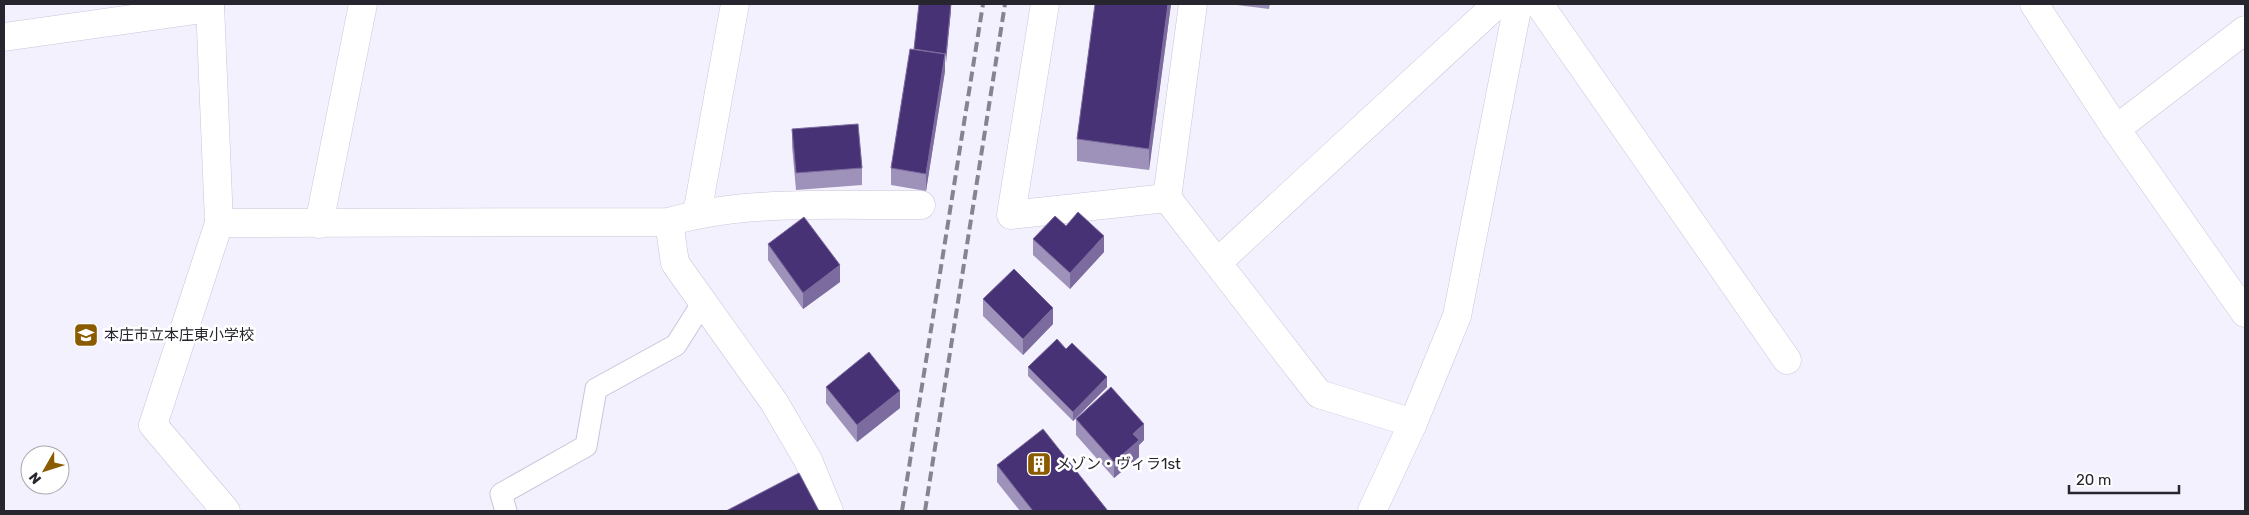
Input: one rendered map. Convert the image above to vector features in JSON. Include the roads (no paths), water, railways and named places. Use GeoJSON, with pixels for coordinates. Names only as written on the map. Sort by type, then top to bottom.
{"type":"FeatureCollection","features":[{"type":"Feature","properties":{"kind":"street"},"geometry":{"type":"LineString","coordinates":[[319,224],[363,4]]}},
{"type":"Feature","properties":{"kind":"street"},"geometry":{"type":"LineString","coordinates":[[697,214],[735,4]]}},
{"type":"Feature","properties":{"kind":"street"},"geometry":{"type":"LineString","coordinates":[[1045,4],[1011,215],[1166,198]]}},
{"type":"Feature","properties":{"kind":"street"},"geometry":{"type":"LineString","coordinates":[[1193,4],[1166,198],[1218,262],[1319,394],[1413,423]]}},
{"type":"Feature","properties":{"kind":"street"},"geometry":{"type":"LineString","coordinates":[[1218,262],[1497,4]]}},
{"type":"Feature","properties":{"kind":"street"},"geometry":{"type":"LineString","coordinates":[[1372,511],[1413,423],[1456,316],[1518,4]]}},
{"type":"Feature","properties":{"kind":"street"},"geometry":{"type":"LineString","coordinates":[[1539,4],[1787,360]]}},
{"type":"Feature","properties":{"kind":"street"},"geometry":{"type":"LineString","coordinates":[[2034,4],[2116,129],[2245,313]]}},
{"type":"Feature","properties":{"kind":"street"},"geometry":{"type":"LineString","coordinates":[[4,37],[210,6],[219,223],[153,426],[226,511]]}},
{"type":"Feature","properties":{"kind":"street"},"geometry":{"type":"LineString","coordinates":[[2116,129],[2245,30]]}},
{"type":"Feature","properties":{"kind":"street"},"geometry":{"type":"LineString","coordinates":[[219,223],[669,222],[697,214],[793,206],[921,205]]}},
{"type":"Feature","properties":{"kind":"street"},"geometry":{"type":"LineString","coordinates":[[669,222],[675,262],[774,402],[808,460],[829,511]]}},
{"type":"Feature","properties":{"kind":"lane"},"geometry":{"type":"LineString","coordinates":[[506,511],[501,494],[586,446],[596,389],[676,345],[703,302]]}},
{"type":"Feature","properties":{"kind":"railway"},"geometry":{"type":"LineString","coordinates":[[902,511],[983,4]]}},
{"type":"Feature","properties":{"kind":"railway"},"geometry":{"type":"LineString","coordinates":[[925,511],[1005,4]]}},
{"type":"Feature","properties":{"kind":"place","name":"本庄市立本庄東小学校"},"geometry":{"type":"Point","coordinates":[86,335]}},
{"type":"Feature","properties":{"kind":"place","name":"メゾン・ヴィラ1st"},"geometry":{"type":"Point","coordinates":[1039,464]}}]}
